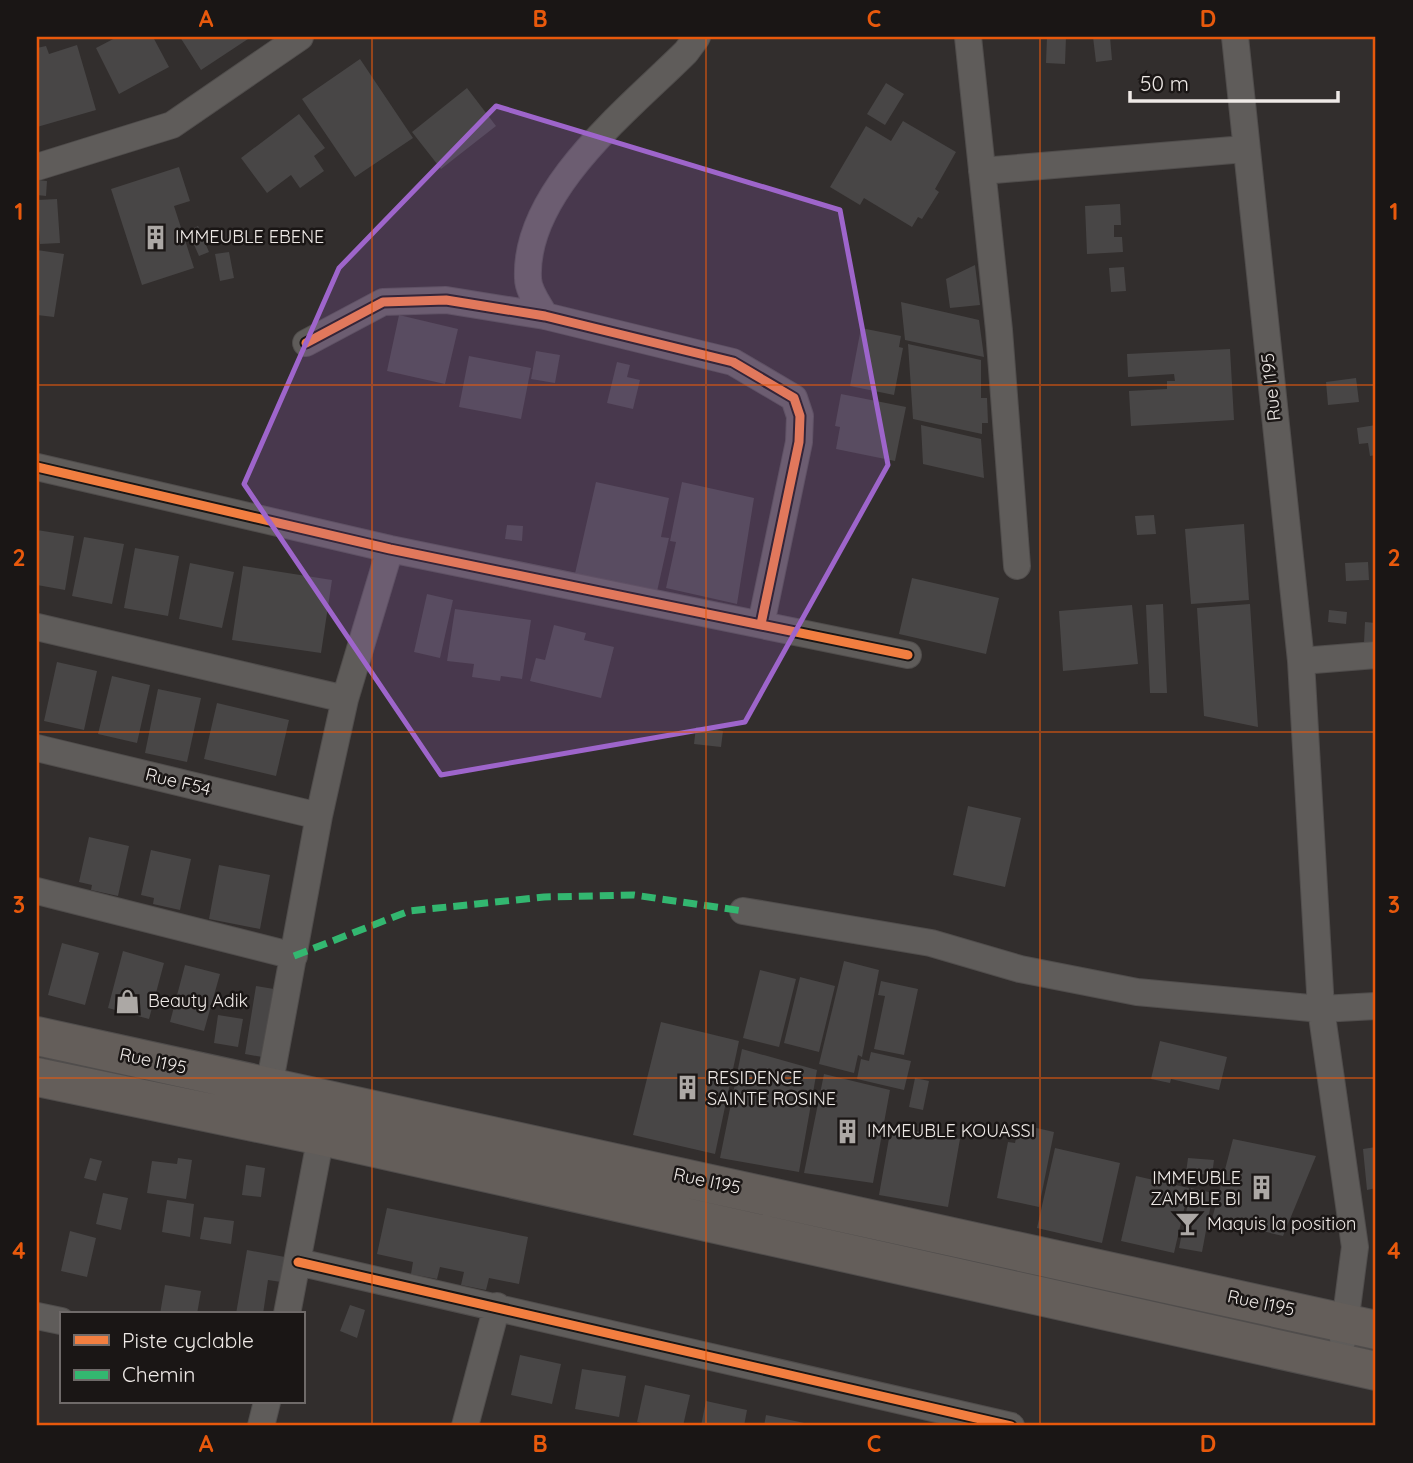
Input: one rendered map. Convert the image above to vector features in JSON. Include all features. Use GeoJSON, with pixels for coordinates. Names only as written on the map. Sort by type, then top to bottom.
{"type":"FeatureCollection","features":[{"type":"Feature","properties":{"kind":"main road","name":"Rue I195"},"geometry":{"type":"LineString","coordinates":[[37,1036],[1362,1326]]}},
{"type":"Feature","properties":{"kind":"main road"},"geometry":{"type":"LineString","coordinates":[[37,1077],[321,1136],[1376,1371]]}},
{"type":"Feature","properties":{"kind":"street"},"geometry":{"type":"LineString","coordinates":[[37,167],[172,125],[300,37]]}},
{"type":"Feature","properties":{"kind":"street"},"geometry":{"type":"LineString","coordinates":[[545,316],[527,279],[539,223],[557,190],[588,149],[686,52],[697,37]]}},
{"type":"Feature","properties":{"kind":"street"},"geometry":{"type":"LineString","coordinates":[[968,37],[999,330],[1017,565]]}},
{"type":"Feature","properties":{"kind":"street","name":"Rue I195"},"geometry":{"type":"LineString","coordinates":[[1235,37],[1301,662],[1321,1009],[1354,1247],[1362,1326],[1338,1362]]}},
{"type":"Feature","properties":{"kind":"street"},"geometry":{"type":"LineString","coordinates":[[982,171],[1245,149]]}},
{"type":"Feature","properties":{"kind":"street"},"geometry":{"type":"LineString","coordinates":[[306,344],[383,302],[446,300],[545,316],[733,362],[794,398],[800,416],[799,442],[761,624]]}},
{"type":"Feature","properties":{"kind":"street"},"geometry":{"type":"LineString","coordinates":[[37,467],[390,549],[908,655]]}},
{"type":"Feature","properties":{"kind":"street"},"geometry":{"type":"LineString","coordinates":[[263,1124],[319,816],[345,699],[390,549]]}},
{"type":"Feature","properties":{"kind":"street"},"geometry":{"type":"LineString","coordinates":[[37,627],[345,699]]}},
{"type":"Feature","properties":{"kind":"street"},"geometry":{"type":"LineString","coordinates":[[1301,662],[1376,655]]}},
{"type":"Feature","properties":{"kind":"street","name":"Rue F54"},"geometry":{"type":"LineString","coordinates":[[37,748],[319,816]]}},
{"type":"Feature","properties":{"kind":"street"},"geometry":{"type":"LineString","coordinates":[[37,891],[294,956]]}},
{"type":"Feature","properties":{"kind":"street"},"geometry":{"type":"LineString","coordinates":[[743,911],[931,943],[1020,969],[1137,992],[1321,1009],[1376,1006]]}},
{"type":"Feature","properties":{"kind":"street"},"geometry":{"type":"LineString","coordinates":[[286,1312],[321,1136]]}},
{"type":"Feature","properties":{"kind":"street"},"geometry":{"type":"LineString","coordinates":[[298,1262],[1011,1426]]}},
{"type":"Feature","properties":{"kind":"street"},"geometry":{"type":"LineString","coordinates":[[465,1426],[497,1307]]}},
{"type":"Feature","properties":{"kind":"street"},"geometry":{"type":"LineString","coordinates":[[37,1316],[60,1321]]}},
{"type":"Feature","properties":{"kind":"street"},"geometry":{"type":"LineString","coordinates":[[261,1426],[266,1404]]}},
{"type":"Feature","properties":{"kind":"highlighted area"},"geometry":{"type":"Polygon","coordinates":[[[496,106],[840,210],[888,465],[745,722],[441,775],[244,484],[339,268],[496,106]]]}},
{"type":"Feature","properties":{"kind":"building"},"geometry":{"type":"Polygon","coordinates":[[[117,37],[153,37],[169,67],[119,94],[96,48],[117,37]]]}},
{"type":"Feature","properties":{"kind":"building"},"geometry":{"type":"Polygon","coordinates":[[[180,37],[251,37],[201,70],[180,37]]]}},
{"type":"Feature","properties":{"kind":"building"},"geometry":{"type":"Polygon","coordinates":[[[1047,37],[1066,37],[1065,64],[1046,63],[1047,37]]]}},
{"type":"Feature","properties":{"kind":"building"},"geometry":{"type":"Polygon","coordinates":[[[1093,37],[1110,37],[1112,60],[1096,62],[1093,37]]]}},
{"type":"Feature","properties":{"kind":"building"},"geometry":{"type":"Polygon","coordinates":[[[77,45],[96,110],[37,127],[37,48],[46,46],[49,54],[77,45]]]}},
{"type":"Feature","properties":{"kind":"building"},"geometry":{"type":"Polygon","coordinates":[[[360,59],[413,138],[355,177],[302,99],[360,59]]]}},
{"type":"Feature","properties":{"kind":"building"},"geometry":{"type":"Polygon","coordinates":[[[886,83],[904,94],[885,125],[867,114],[886,83]]]}},
{"type":"Feature","properties":{"kind":"building"},"geometry":{"type":"Polygon","coordinates":[[[467,88],[496,126],[441,169],[412,132],[467,88]]]}},
{"type":"Feature","properties":{"kind":"building"},"geometry":{"type":"Polygon","coordinates":[[[299,114],[325,148],[314,156],[324,171],[300,188],[291,175],[267,193],[241,158],[299,114]]]}},
{"type":"Feature","properties":{"kind":"building"},"geometry":{"type":"Polygon","coordinates":[[[903,121],[956,152],[935,189],[939,192],[922,219],[918,217],[912,227],[864,198],[860,205],[830,187],[866,126],[891,141],[903,121]]]}},
{"type":"Feature","properties":{"kind":"building","name":"IMMEUBLE EBENE"},"geometry":{"type":"Polygon","coordinates":[[[179,167],[190,201],[174,206],[194,268],[142,285],[111,189],[179,167]]]}},
{"type":"Feature","properties":{"kind":"building"},"geometry":{"type":"Polygon","coordinates":[[[37,180],[47,181],[46,196],[37,195],[37,180]]]}},
{"type":"Feature","properties":{"kind":"building"},"geometry":{"type":"Polygon","coordinates":[[[57,199],[60,243],[40,244],[37,200],[57,199]]]}},
{"type":"Feature","properties":{"kind":"building"},"geometry":{"type":"Polygon","coordinates":[[[1120,204],[1121,225],[1114,225],[1114,237],[1122,237],[1123,252],[1087,254],[1085,206],[1120,204]]]}},
{"type":"Feature","properties":{"kind":"building"},"geometry":{"type":"Polygon","coordinates":[[[198,226],[209,252],[199,256],[188,231],[198,226]]]}},
{"type":"Feature","properties":{"kind":"building"},"geometry":{"type":"Polygon","coordinates":[[[37,250],[64,254],[54,317],[37,315],[37,250]]]}},
{"type":"Feature","properties":{"kind":"building"},"geometry":{"type":"Polygon","coordinates":[[[229,252],[234,278],[220,281],[215,254],[229,252]]]}},
{"type":"Feature","properties":{"kind":"building"},"geometry":{"type":"Polygon","coordinates":[[[975,265],[980,305],[950,308],[946,279],[975,265]]]}},
{"type":"Feature","properties":{"kind":"building"},"geometry":{"type":"Polygon","coordinates":[[[1124,267],[1126,291],[1111,292],[1109,268],[1124,267]]]}},
{"type":"Feature","properties":{"kind":"building"},"geometry":{"type":"Polygon","coordinates":[[[901,302],[979,320],[984,357],[905,340],[901,302]]]}},
{"type":"Feature","properties":{"kind":"building"},"geometry":{"type":"Polygon","coordinates":[[[399,315],[458,329],[445,384],[387,371],[399,315]]]}},
{"type":"Feature","properties":{"kind":"building"},"geometry":{"type":"Polygon","coordinates":[[[861,328],[901,336],[899,347],[903,348],[894,395],[850,386],[861,328]]]}},
{"type":"Feature","properties":{"kind":"building"},"geometry":{"type":"Polygon","coordinates":[[[908,344],[981,360],[981,398],[987,398],[988,423],[982,423],[982,434],[913,419],[908,344]]]}},
{"type":"Feature","properties":{"kind":"building"},"geometry":{"type":"Polygon","coordinates":[[[1230,349],[1234,420],[1131,426],[1129,391],[1167,389],[1167,381],[1175,381],[1174,374],[1128,377],[1127,354],[1230,349]]]}},
{"type":"Feature","properties":{"kind":"building"},"geometry":{"type":"Polygon","coordinates":[[[536,351],[560,355],[555,383],[531,379],[536,351]]]}},
{"type":"Feature","properties":{"kind":"building"},"geometry":{"type":"Polygon","coordinates":[[[469,356],[531,368],[521,419],[459,407],[469,356]]]}},
{"type":"Feature","properties":{"kind":"building"},"geometry":{"type":"Polygon","coordinates":[[[617,362],[630,365],[627,377],[640,380],[633,409],[607,403],[617,362]]]}},
{"type":"Feature","properties":{"kind":"building"},"geometry":{"type":"Polygon","coordinates":[[[1356,378],[1359,402],[1328,405],[1326,382],[1356,378]]]}},
{"type":"Feature","properties":{"kind":"building"},"geometry":{"type":"Polygon","coordinates":[[[841,394],[906,407],[895,461],[836,449],[840,427],[835,426],[841,394]]]}},
{"type":"Feature","properties":{"kind":"building"},"geometry":{"type":"Polygon","coordinates":[[[921,425],[981,439],[984,478],[923,464],[921,425]]]}},
{"type":"Feature","properties":{"kind":"building"},"geometry":{"type":"Polygon","coordinates":[[[1376,425],[1376,455],[1370,456],[1368,443],[1359,444],[1357,428],[1376,425]]]}},
{"type":"Feature","properties":{"kind":"building"},"geometry":{"type":"Polygon","coordinates":[[[596,482],[669,498],[661,537],[669,538],[656,596],[574,578],[596,482]]]}},
{"type":"Feature","properties":{"kind":"building"},"geometry":{"type":"Polygon","coordinates":[[[682,482],[754,498],[737,604],[666,588],[676,542],[670,541],[682,482]]]}},
{"type":"Feature","properties":{"kind":"building"},"geometry":{"type":"Polygon","coordinates":[[[1154,515],[1156,534],[1137,535],[1135,516],[1154,515]]]}},
{"type":"Feature","properties":{"kind":"building"},"geometry":{"type":"Polygon","coordinates":[[[1244,524],[1249,600],[1191,604],[1185,529],[1244,524]]]}},
{"type":"Feature","properties":{"kind":"building"},"geometry":{"type":"Polygon","coordinates":[[[507,525],[523,526],[522,541],[505,539],[507,525]]]}},
{"type":"Feature","properties":{"kind":"building"},"geometry":{"type":"Polygon","coordinates":[[[37,530],[74,536],[65,590],[37,585],[37,530]]]}},
{"type":"Feature","properties":{"kind":"building"},"geometry":{"type":"Polygon","coordinates":[[[84,537],[124,544],[112,604],[72,596],[84,537]]]}},
{"type":"Feature","properties":{"kind":"building"},"geometry":{"type":"Polygon","coordinates":[[[135,548],[179,556],[168,616],[124,608],[135,548]]]}},
{"type":"Feature","properties":{"kind":"building"},"geometry":{"type":"Polygon","coordinates":[[[1368,562],[1369,580],[1346,581],[1345,563],[1368,562]]]}},
{"type":"Feature","properties":{"kind":"building"},"geometry":{"type":"Polygon","coordinates":[[[190,563],[234,572],[222,628],[179,619],[190,563]]]}},
{"type":"Feature","properties":{"kind":"building"},"geometry":{"type":"Polygon","coordinates":[[[243,566],[332,580],[321,653],[232,640],[243,566]]]}},
{"type":"Feature","properties":{"kind":"building"},"geometry":{"type":"Polygon","coordinates":[[[912,578],[999,598],[986,654],[899,634],[912,578]]]}},
{"type":"Feature","properties":{"kind":"building"},"geometry":{"type":"Polygon","coordinates":[[[427,594],[453,600],[440,658],[414,652],[427,594]]]}},
{"type":"Feature","properties":{"kind":"building"},"geometry":{"type":"Polygon","coordinates":[[[1163,604],[1167,693],[1150,693],[1146,605],[1163,604]]]}},
{"type":"Feature","properties":{"kind":"building"},"geometry":{"type":"Polygon","coordinates":[[[1250,604],[1258,727],[1204,716],[1197,608],[1250,604]]]}},
{"type":"Feature","properties":{"kind":"building"},"geometry":{"type":"Polygon","coordinates":[[[1132,605],[1138,664],[1063,671],[1059,611],[1132,605]]]}},
{"type":"Feature","properties":{"kind":"building"},"geometry":{"type":"Polygon","coordinates":[[[455,609],[531,620],[522,679],[501,676],[500,681],[472,677],[474,664],[447,661],[455,609]]]}},
{"type":"Feature","properties":{"kind":"building"},"geometry":{"type":"Polygon","coordinates":[[[1329,610],[1347,612],[1346,624],[1328,622],[1329,610]]]}},
{"type":"Feature","properties":{"kind":"building"},"geometry":{"type":"Polygon","coordinates":[[[1365,622],[1376,623],[1376,644],[1364,643],[1365,622]]]}},
{"type":"Feature","properties":{"kind":"building"},"geometry":{"type":"Polygon","coordinates":[[[554,625],[586,633],[584,640],[614,647],[601,698],[530,681],[536,658],[545,660],[554,625]]]}},
{"type":"Feature","properties":{"kind":"building"},"geometry":{"type":"Polygon","coordinates":[[[57,662],[97,671],[84,730],[44,721],[57,662]]]}},
{"type":"Feature","properties":{"kind":"building"},"geometry":{"type":"Polygon","coordinates":[[[112,676],[150,685],[137,743],[98,734],[112,676]]]}},
{"type":"Feature","properties":{"kind":"building"},"geometry":{"type":"Polygon","coordinates":[[[158,689],[201,698],[187,762],[145,753],[158,689]]]}},
{"type":"Feature","properties":{"kind":"building"},"geometry":{"type":"Polygon","coordinates":[[[217,703],[289,720],[276,776],[204,759],[217,703]]]}},
{"type":"Feature","properties":{"kind":"building"},"geometry":{"type":"Polygon","coordinates":[[[696,727],[723,731],[721,747],[694,744],[696,727]]]}},
{"type":"Feature","properties":{"kind":"building"},"geometry":{"type":"Polygon","coordinates":[[[968,806],[1021,818],[1005,887],[953,875],[968,806]]]}},
{"type":"Feature","properties":{"kind":"building"},"geometry":{"type":"Polygon","coordinates":[[[89,837],[129,846],[118,896],[91,890],[92,885],[79,882],[89,837]]]}},
{"type":"Feature","properties":{"kind":"building"},"geometry":{"type":"Polygon","coordinates":[[[151,850],[191,859],[180,910],[153,904],[154,898],[141,895],[151,850]]]}},
{"type":"Feature","properties":{"kind":"building"},"geometry":{"type":"Polygon","coordinates":[[[219,865],[270,875],[260,929],[209,919],[219,865]]]}},
{"type":"Feature","properties":{"kind":"building"},"geometry":{"type":"Polygon","coordinates":[[[62,943],[99,953],[85,1005],[48,995],[62,943]]]}},
{"type":"Feature","properties":{"kind":"building"},"geometry":{"type":"Polygon","coordinates":[[[123,951],[164,963],[149,1019],[108,1008],[123,951]]]}},
{"type":"Feature","properties":{"kind":"building"},"geometry":{"type":"Polygon","coordinates":[[[844,961],[879,970],[862,1057],[858,1055],[854,1073],[819,1064],[844,961]]]}},
{"type":"Feature","properties":{"kind":"building"},"geometry":{"type":"Polygon","coordinates":[[[185,965],[220,974],[204,1031],[170,1022],[185,965]]]}},
{"type":"Feature","properties":{"kind":"building"},"geometry":{"type":"Polygon","coordinates":[[[760,970],[796,979],[779,1047],[743,1038],[760,970]]]}},
{"type":"Feature","properties":{"kind":"building"},"geometry":{"type":"Polygon","coordinates":[[[800,977],[835,986],[819,1052],[784,1043],[800,977]]]}},
{"type":"Feature","properties":{"kind":"building"},"geometry":{"type":"Polygon","coordinates":[[[881,981],[918,989],[904,1055],[874,1049],[885,996],[878,995],[881,981]]]}},
{"type":"Feature","properties":{"kind":"building"},"geometry":{"type":"Polygon","coordinates":[[[256,986],[280,990],[268,1058],[245,1054],[256,986]]]}},
{"type":"Feature","properties":{"kind":"building"},"geometry":{"type":"Polygon","coordinates":[[[218,1015],[243,1019],[238,1047],[214,1043],[218,1015]]]}},
{"type":"Feature","properties":{"kind":"building","name":"RESIDENCE SAINTE ROSINE"},"geometry":{"type":"Polygon","coordinates":[[[661,1022],[739,1041],[715,1154],[633,1135],[661,1022]]]}},
{"type":"Feature","properties":{"kind":"building"},"geometry":{"type":"Polygon","coordinates":[[[1160,1041],[1227,1057],[1219,1090],[1171,1079],[1170,1083],[1151,1079],[1160,1041]]]}},
{"type":"Feature","properties":{"kind":"building"},"geometry":{"type":"Polygon","coordinates":[[[742,1049],[817,1070],[799,1172],[720,1158],[742,1049]]]}},
{"type":"Feature","properties":{"kind":"building"},"geometry":{"type":"Polygon","coordinates":[[[871,1052],[911,1061],[904,1090],[857,1079],[861,1059],[869,1061],[871,1052]]]}},
{"type":"Feature","properties":{"kind":"building","name":"IMMEUBLE KOUASSI"},"geometry":{"type":"Polygon","coordinates":[[[824,1074],[890,1090],[873,1183],[804,1173],[824,1074]]]}},
{"type":"Feature","properties":{"kind":"building"},"geometry":{"type":"Polygon","coordinates":[[[915,1078],[929,1081],[923,1110],[909,1107],[915,1078]]]}},
{"type":"Feature","properties":{"kind":"building"},"geometry":{"type":"Polygon","coordinates":[[[1019,1124],[1054,1132],[1039,1207],[997,1198],[1008,1142],[1015,1143],[1019,1124]]]}},
{"type":"Feature","properties":{"kind":"building"},"geometry":{"type":"Polygon","coordinates":[[[891,1127],[960,1139],[948,1207],[879,1195],[891,1127]]]}},
{"type":"Feature","properties":{"kind":"building","name":"IMMEUBLE ZAMBLE BI"},"geometry":{"type":"Polygon","coordinates":[[[1233,1139],[1316,1156],[1283,1236],[1212,1219],[1233,1139]]]}},
{"type":"Feature","properties":{"kind":"building"},"geometry":{"type":"Polygon","coordinates":[[[1376,1147],[1376,1188],[1367,1190],[1363,1149],[1376,1147]]]}},
{"type":"Feature","properties":{"kind":"building"},"geometry":{"type":"Polygon","coordinates":[[[1055,1148],[1120,1163],[1102,1243],[1037,1228],[1055,1148]]]}},
{"type":"Feature","properties":{"kind":"building"},"geometry":{"type":"Polygon","coordinates":[[[90,1158],[102,1161],[96,1181],[84,1178],[90,1158]]]}},
{"type":"Feature","properties":{"kind":"building"},"geometry":{"type":"Polygon","coordinates":[[[178,1158],[192,1160],[186,1199],[147,1193],[152,1161],[177,1164],[178,1158]]]}},
{"type":"Feature","properties":{"kind":"building"},"geometry":{"type":"Polygon","coordinates":[[[1188,1158],[1214,1160],[1212,1175],[1186,1173],[1188,1158]]]}},
{"type":"Feature","properties":{"kind":"building"},"geometry":{"type":"Polygon","coordinates":[[[246,1165],[265,1168],[261,1197],[242,1195],[246,1165]]]}},
{"type":"Feature","properties":{"kind":"building"},"geometry":{"type":"Polygon","coordinates":[[[1136,1176],[1189,1188],[1174,1253],[1121,1241],[1136,1176]]]}},
{"type":"Feature","properties":{"kind":"building"},"geometry":{"type":"Polygon","coordinates":[[[1191,1188],[1213,1193],[1202,1252],[1179,1248],[1191,1188]]]}},
{"type":"Feature","properties":{"kind":"building"},"geometry":{"type":"Polygon","coordinates":[[[103,1193],[128,1198],[121,1230],[96,1224],[103,1193]]]}},
{"type":"Feature","properties":{"kind":"building"},"geometry":{"type":"Polygon","coordinates":[[[167,1200],[194,1204],[190,1237],[162,1232],[167,1200]]]}},
{"type":"Feature","properties":{"kind":"building"},"geometry":{"type":"Polygon","coordinates":[[[387,1208],[528,1237],[519,1284],[489,1278],[486,1290],[461,1285],[464,1272],[440,1267],[437,1279],[411,1274],[413,1262],[377,1254],[387,1208]]]}},
{"type":"Feature","properties":{"kind":"building"},"geometry":{"type":"Polygon","coordinates":[[[204,1217],[234,1221],[231,1244],[200,1239],[204,1217]]]}},
{"type":"Feature","properties":{"kind":"building"},"geometry":{"type":"Polygon","coordinates":[[[70,1231],[96,1238],[87,1277],[61,1271],[70,1231]]]}},
{"type":"Feature","properties":{"kind":"building"},"geometry":{"type":"Polygon","coordinates":[[[247,1250],[285,1257],[281,1282],[268,1280],[263,1312],[236,1312],[247,1250]]]}},
{"type":"Feature","properties":{"kind":"building"},"geometry":{"type":"Polygon","coordinates":[[[165,1285],[201,1291],[197,1312],[160,1312],[165,1285]]]}},
{"type":"Feature","properties":{"kind":"building"},"geometry":{"type":"Polygon","coordinates":[[[350,1305],[365,1310],[357,1338],[340,1331],[350,1305]]]}},
{"type":"Feature","properties":{"kind":"building"},"geometry":{"type":"Polygon","coordinates":[[[520,1355],[561,1364],[552,1404],[511,1395],[520,1355]]]}},
{"type":"Feature","properties":{"kind":"building"},"geometry":{"type":"Polygon","coordinates":[[[582,1369],[626,1376],[619,1417],[575,1409],[582,1369]]]}},
{"type":"Feature","properties":{"kind":"building"},"geometry":{"type":"Polygon","coordinates":[[[645,1385],[690,1395],[683,1426],[654,1426],[637,1422],[645,1385]]]}},
{"type":"Feature","properties":{"kind":"building"},"geometry":{"type":"Polygon","coordinates":[[[706,1401],[747,1410],[744,1426],[701,1426],[706,1401]]]}},
{"type":"Feature","properties":{"kind":"building"},"geometry":{"type":"Polygon","coordinates":[[[766,1415],[814,1425],[814,1426],[764,1426],[766,1415]]]}},
{"type":"Feature","properties":{"kind":"marked path"},"geometry":{"type":"LineString","coordinates":[[294,956],[409,911],[544,897],[634,895],[743,911]]}},
{"type":"Feature","properties":{"kind":"cycle path"},"geometry":{"type":"LineString","coordinates":[[306,343],[383,302],[446,300],[545,316],[733,362],[794,398],[800,416],[799,442],[761,624]]}},
{"type":"Feature","properties":{"kind":"cycle path"},"geometry":{"type":"LineString","coordinates":[[37,467],[390,549],[908,655]]}},
{"type":"Feature","properties":{"kind":"cycle path"},"geometry":{"type":"LineString","coordinates":[[298,1262],[1011,1426]]}},
{"type":"Feature","properties":{"kind":"place","name":"IMMEUBLE EBENE"},"geometry":{"type":"Point","coordinates":[155,237]}},
{"type":"Feature","properties":{"kind":"place","name":"Beauty Adik"},"geometry":{"type":"Point","coordinates":[128,1001]}},
{"type":"Feature","properties":{"kind":"place","name":"RESIDENCE SAINTE ROSINE"},"geometry":{"type":"Point","coordinates":[687,1088]}},
{"type":"Feature","properties":{"kind":"place","name":"IMMEUBLE KOUASSI"},"geometry":{"type":"Point","coordinates":[847,1131]}},
{"type":"Feature","properties":{"kind":"place","name":"IMMEUBLE ZAMBLE BI"},"geometry":{"type":"Point","coordinates":[1261,1188]}},
{"type":"Feature","properties":{"kind":"place","name":"Maquis la position"},"geometry":{"type":"Point","coordinates":[1187,1224]}}]}
